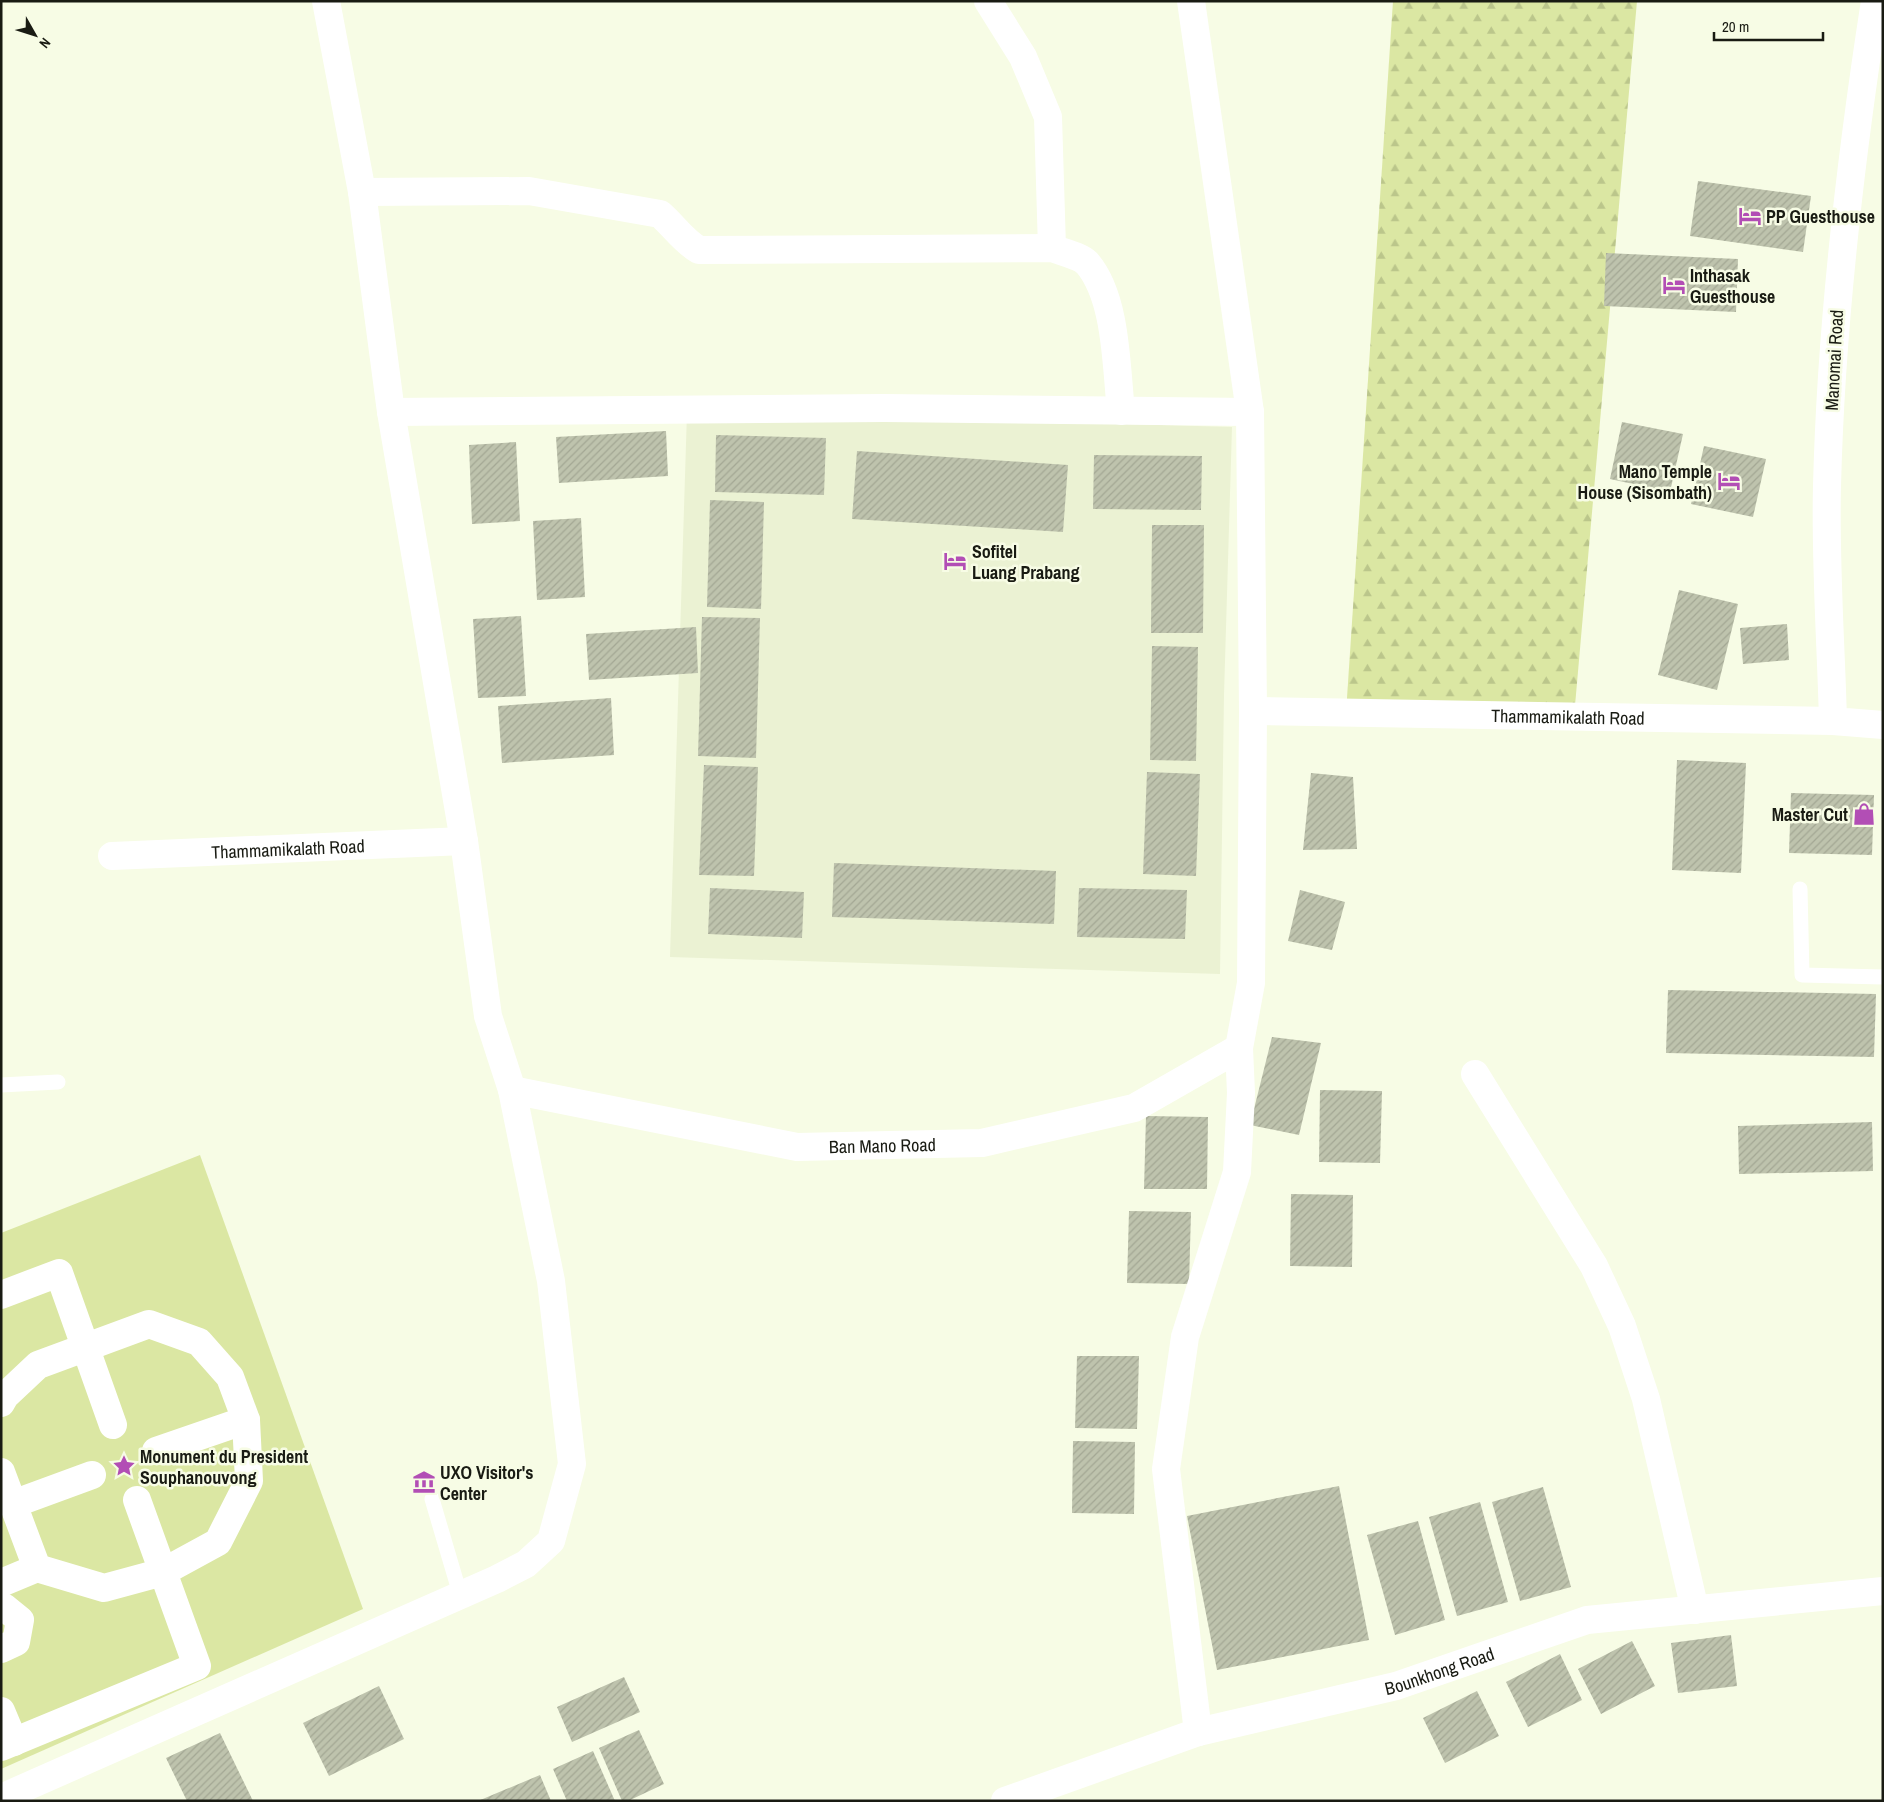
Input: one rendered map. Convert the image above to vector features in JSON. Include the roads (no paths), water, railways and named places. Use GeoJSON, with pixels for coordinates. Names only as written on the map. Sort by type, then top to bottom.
{"type":"FeatureCollection","features":[{"type":"Feature","properties":{"kind":"street"},"geometry":{"type":"LineString","coordinates":[[1,1798],[526,1564],[551,1541],[572,1464],[551,1281],[512,1090],[488,1016],[464,841],[391,412],[362,192],[326,1]]}},
{"type":"Feature","properties":{"kind":"street"},"geometry":{"type":"LineString","coordinates":[[988,1],[1023,57],[1048,118],[1052,248]]}},
{"type":"Feature","properties":{"kind":"street"},"geometry":{"type":"LineString","coordinates":[[1191,1],[1250,412],[1253,712],[1251,983],[1239,1048],[1241,1093],[1237,1172],[1185,1337],[1166,1469],[1198,1732]]}},
{"type":"Feature","properties":{"kind":"street","name":"Manomai Road"},"geometry":{"type":"LineString","coordinates":[[1833,721],[1827,487],[1837,289],[1864,69],[1875,1]]}},
{"type":"Feature","properties":{"kind":"street"},"geometry":{"type":"LineString","coordinates":[[362,192],[529,191],[660,214],[675,226],[687,243],[699,250],[1052,248],[1085,262],[1099,282],[1110,316],[1121,411]]}},
{"type":"Feature","properties":{"kind":"street"},"geometry":{"type":"LineString","coordinates":[[391,412],[874,408],[1250,412]]}},
{"type":"Feature","properties":{"kind":"street","name":"Thammamikalath Road"},"geometry":{"type":"LineString","coordinates":[[1253,712],[1833,721],[1883,725]]}},
{"type":"Feature","properties":{"kind":"street","name":"Thammamikalath Road"},"geometry":{"type":"LineString","coordinates":[[112,856],[464,841]]}},
{"type":"Feature","properties":{"kind":"street","name":"Ban Mano Road"},"geometry":{"type":"LineString","coordinates":[[512,1090],[797,1147],[982,1144],[1134,1108],[1239,1048]]}},
{"type":"Feature","properties":{"kind":"street"},"geometry":{"type":"LineString","coordinates":[[1475,1074],[1594,1266],[1622,1326],[1646,1399],[1695,1610]]}},
{"type":"Feature","properties":{"kind":"street"},"geometry":{"type":"LineString","coordinates":[[1,1295],[59,1274],[113,1425]]}},
{"type":"Feature","properties":{"kind":"street"},"geometry":{"type":"LineString","coordinates":[[1,1403],[5,1396],[38,1365],[149,1324],[199,1342],[230,1377],[246,1420],[248,1481],[218,1542],[163,1572],[104,1588],[37,1568],[1,1582]]}},
{"type":"Feature","properties":{"kind":"street"},"geometry":{"type":"LineString","coordinates":[[156,1451],[246,1420]]}},
{"type":"Feature","properties":{"kind":"street"},"geometry":{"type":"LineString","coordinates":[[1,1472],[37,1568]]}},
{"type":"Feature","properties":{"kind":"street"},"geometry":{"type":"LineString","coordinates":[[13,1504],[92,1475]]}},
{"type":"Feature","properties":{"kind":"street"},"geometry":{"type":"LineString","coordinates":[[1,1711],[8,1744],[197,1666],[137,1500]]}},
{"type":"Feature","properties":{"kind":"street","name":"Bounkhong Road"},"geometry":{"type":"LineString","coordinates":[[1005,1801],[1042,1794],[1198,1732],[1396,1686],[1588,1620],[1883,1591]]}},
{"type":"Feature","properties":{"kind":"street"},"geometry":{"type":"LineString","coordinates":[[1,1608],[4,1607],[20,1620],[16,1642],[1,1649]]}},
{"type":"Feature","properties":{"kind":"lane"},"geometry":{"type":"LineString","coordinates":[[1800,889],[1802,976],[1883,978]]}},
{"type":"Feature","properties":{"kind":"lane"},"geometry":{"type":"LineString","coordinates":[[1,1085],[58,1082]]}},
{"type":"Feature","properties":{"kind":"lane"},"geometry":{"type":"LineString","coordinates":[[432,1499],[460,1594]]}},
{"type":"Feature","properties":{"kind":"place","name":"PP Guesthouse"},"geometry":{"type":"Point","coordinates":[1750,216]}},
{"type":"Feature","properties":{"kind":"place","name":"Inthasak Guesthouse"},"geometry":{"type":"Point","coordinates":[1674,285]}},
{"type":"Feature","properties":{"kind":"place","name":"Mano Temple House (Sisombath)"},"geometry":{"type":"Point","coordinates":[1729,481]}},
{"type":"Feature","properties":{"kind":"place","name":"Sofitel Luang Prabang"},"geometry":{"type":"Point","coordinates":[955,561]}},
{"type":"Feature","properties":{"kind":"place","name":"Master Cut"},"geometry":{"type":"Point","coordinates":[1864,814]}},
{"type":"Feature","properties":{"kind":"place","name":"Monument du President Souphanouvong"},"geometry":{"type":"Point","coordinates":[124,1466]}},
{"type":"Feature","properties":{"kind":"place","name":"UXO Visitor's Center"},"geometry":{"type":"Point","coordinates":[424,1482]}}]}
